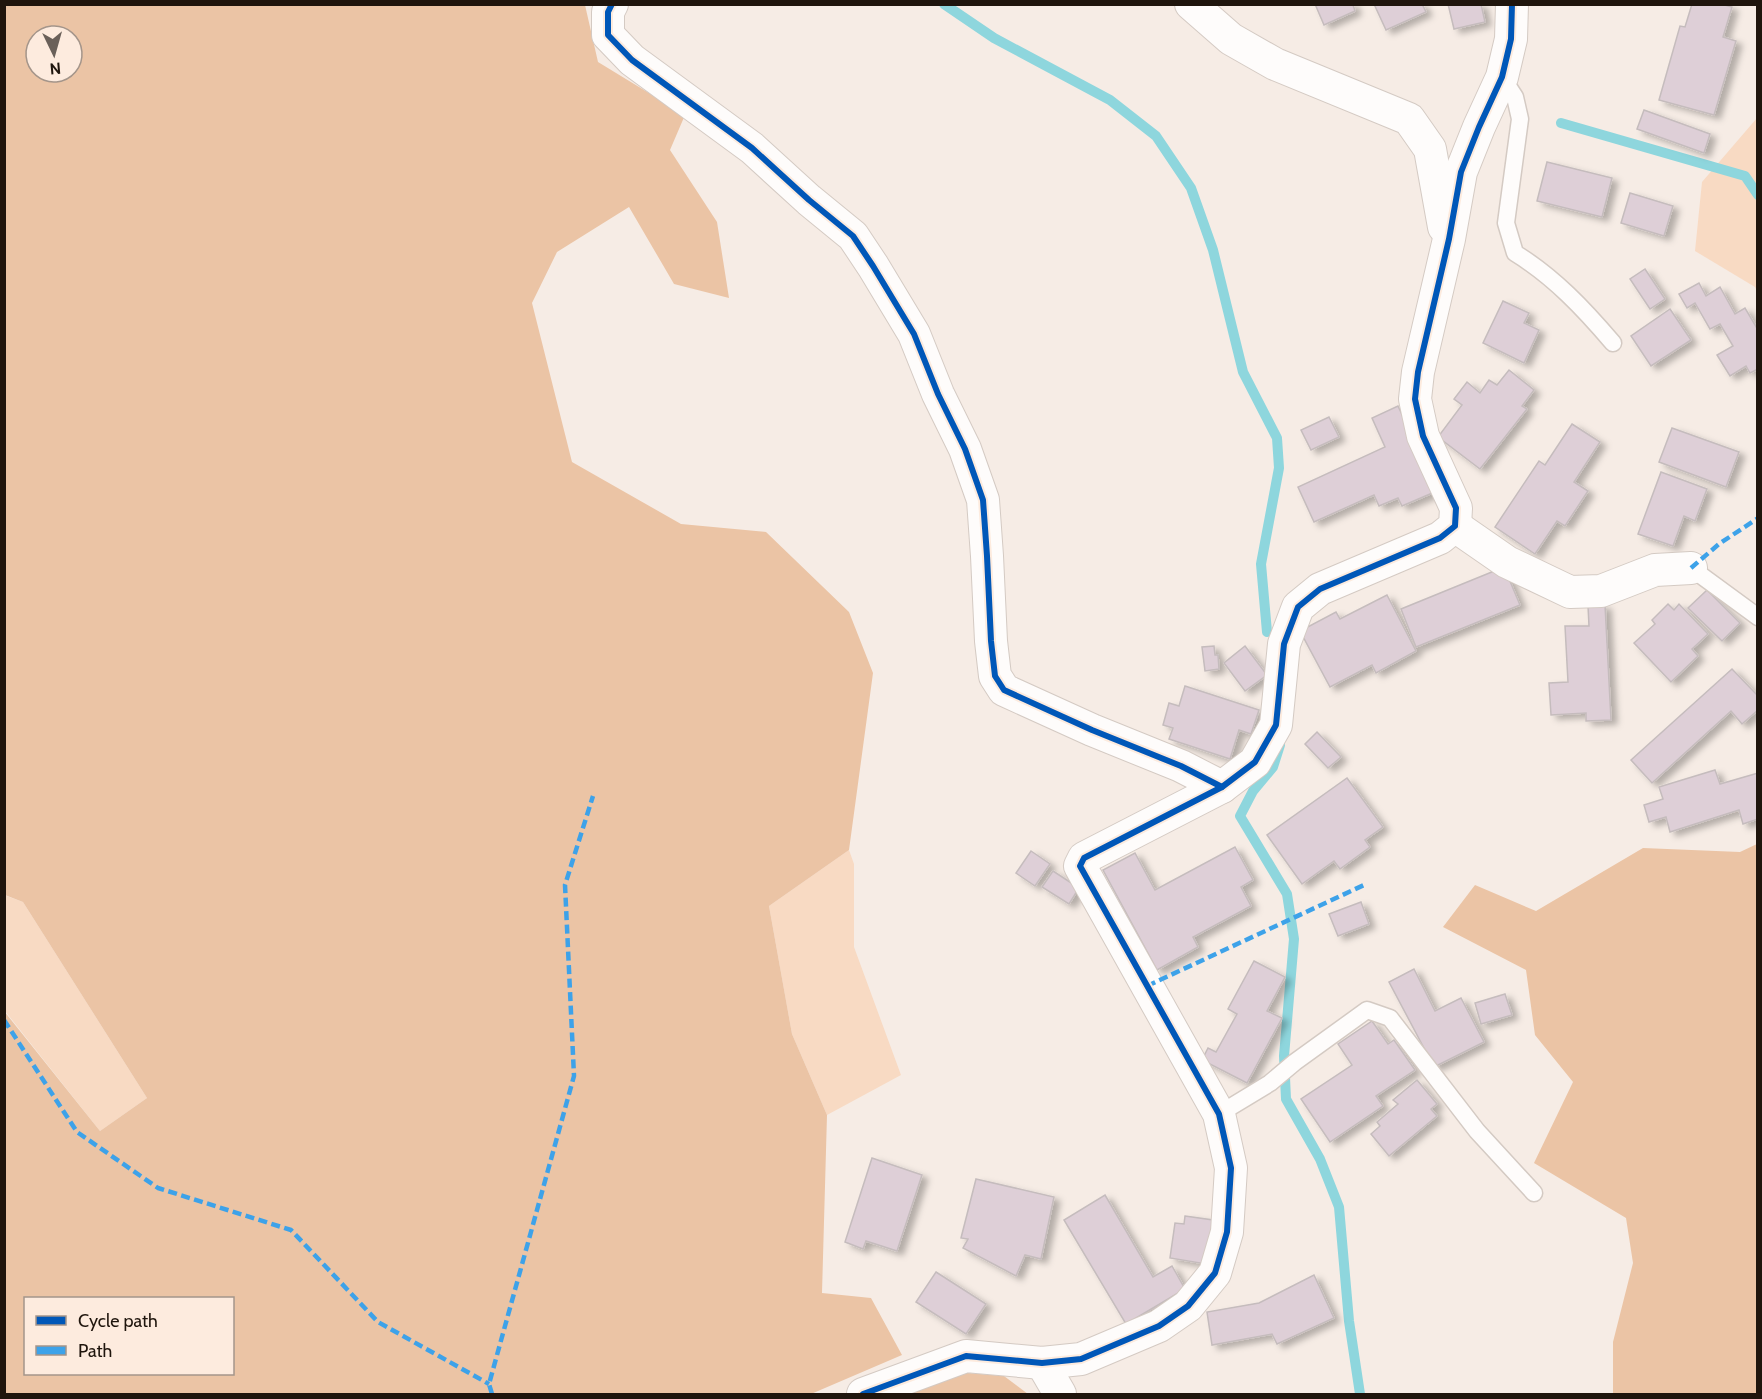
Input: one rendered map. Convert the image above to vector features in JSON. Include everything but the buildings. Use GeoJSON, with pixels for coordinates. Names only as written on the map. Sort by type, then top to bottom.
{"type":"FeatureCollection","features":[{"type":"Feature","properties":{"kind":"street"},"geometry":{"type":"LineString","coordinates":[[612,4],[608,12],[608,35],[632,60],[752,148],[809,200],[854,236],[914,334],[938,394],[965,449],[982,500],[995,676],[1004,690],[1092,730],[1181,766],[1222,787]]}},
{"type":"Feature","properties":{"kind":"street"},"geometry":{"type":"LineString","coordinates":[[1191,4],[1232,39],[1275,64],[1409,119],[1430,149],[1442,220],[1449,239]]}},
{"type":"Feature","properties":{"kind":"street"},"geometry":{"type":"LineString","coordinates":[[863,1395],[966,1356],[1042,1363],[1081,1359],[1159,1326],[1188,1306],[1215,1273],[1227,1232],[1231,1168],[1220,1114],[1080,866],[1084,858],[1222,787],[1255,762],[1276,725],[1284,644],[1298,607],[1320,589],[1440,538],[1455,526],[1456,508],[1423,436],[1415,399],[1418,372],[1449,239],[1461,172],[1503,77],[1511,39],[1512,4]]}},
{"type":"Feature","properties":{"kind":"street"},"geometry":{"type":"LineString","coordinates":[[1455,526],[1507,562],[1570,592],[1601,591],[1655,570],[1692,568]]}},
{"type":"Feature","properties":{"kind":"street"},"geometry":{"type":"LineString","coordinates":[[1042,1363],[1060,1395]]}},
{"type":"Feature","properties":{"kind":"lane"},"geometry":{"type":"LineString","coordinates":[[1503,77],[1515,97],[1521,119],[1506,223],[1515,253],[1540,269],[1580,305],[1613,343]]}},
{"type":"Feature","properties":{"kind":"lane"},"geometry":{"type":"LineString","coordinates":[[1692,568],[1758,617]]}},
{"type":"Feature","properties":{"kind":"lane"},"geometry":{"type":"LineString","coordinates":[[1220,1114],[1270,1083],[1367,1010],[1390,1018],[1477,1131],[1534,1193]]}},
{"type":"Feature","properties":{"kind":"shaded area"},"geometry":{"type":"Polygon","coordinates":[[[5,5],[585,5],[598,62],[685,115],[670,150],[717,222],[729,298],[674,284],[629,207],[557,252],[532,303],[572,462],[681,524],[766,532],[849,612],[873,673],[849,850],[769,906],[792,1034],[827,1115],[822,1293],[871,1298],[902,1355],[811,1394],[5,1394],[4,1011],[100,1131],[147,1098],[23,902],[5,895],[5,5]]]}},
{"type":"Feature","properties":{"kind":"shaded area"},"geometry":{"type":"Polygon","coordinates":[[[1757,118],[1757,291],[1755,287],[1695,251],[1702,182],[1757,118]]]}},
{"type":"Feature","properties":{"kind":"shaded area"},"geometry":{"type":"Polygon","coordinates":[[[1757,844],[1757,1394],[1613,1394],[1613,1342],[1633,1263],[1626,1218],[1534,1163],[1573,1082],[1535,1035],[1526,970],[1443,927],[1475,885],[1536,911],[1643,848],[1740,852],[1757,844]]]}},
{"type":"Feature","properties":{"kind":"shaded area"},"geometry":{"type":"Polygon","coordinates":[[[849,850],[854,864],[854,947],[901,1075],[827,1115],[792,1034],[769,906],[849,850]]]}},
{"type":"Feature","properties":{"kind":"shaded area"},"geometry":{"type":"Polygon","coordinates":[[[4,895],[23,902],[147,1098],[100,1131],[5,1011],[4,895]]]}},
{"type":"Feature","properties":{"kind":"shaded area"},"geometry":{"type":"Polygon","coordinates":[[[956,1372],[1004,1376],[1028,1394],[900,1394],[956,1372]]]}},
{"type":"Feature","properties":{"kind":"waterway"},"geometry":{"type":"LineString","coordinates":[[944,4],[994,38],[1110,100],[1156,136],[1191,188],[1213,250],[1243,372],[1277,438],[1279,468],[1261,564],[1267,632]]}},
{"type":"Feature","properties":{"kind":"waterway"},"geometry":{"type":"LineString","coordinates":[[1561,123],[1745,176],[1758,195]]}},
{"type":"Feature","properties":{"kind":"waterway"},"geometry":{"type":"LineString","coordinates":[[1280,745],[1273,767],[1253,791],[1240,816],[1287,894],[1294,939],[1284,1056],[1286,1099],[1320,1159],[1339,1207],[1349,1321],[1360,1394]]}},
{"type":"Feature","properties":{"kind":"marked path"},"geometry":{"type":"LineString","coordinates":[[1691,568],[1719,544],[1758,518]]}},
{"type":"Feature","properties":{"kind":"marked path"},"geometry":{"type":"LineString","coordinates":[[492,1394],[489,1384],[574,1076],[565,885],[593,796]]}},
{"type":"Feature","properties":{"kind":"marked path"},"geometry":{"type":"LineString","coordinates":[[1147,986],[1364,885]]}},
{"type":"Feature","properties":{"kind":"marked path"},"geometry":{"type":"LineString","coordinates":[[4,1020],[77,1132],[158,1188],[291,1230],[378,1322],[489,1384]]}},
{"type":"Feature","properties":{"kind":"cycle path"},"geometry":{"type":"LineString","coordinates":[[612,4],[608,12],[608,35],[632,60],[752,148],[853,236],[914,334],[938,394],[965,449],[983,500],[991,641],[995,676],[1004,690],[1092,730],[1181,766],[1222,787]]}},
{"type":"Feature","properties":{"kind":"cycle path"},"geometry":{"type":"LineString","coordinates":[[863,1394],[966,1356],[1042,1363],[1081,1359],[1159,1326],[1188,1306],[1215,1273],[1227,1232],[1231,1168],[1219,1114],[1080,866],[1084,858],[1222,787],[1255,762],[1276,725],[1284,644],[1298,607],[1320,589],[1440,538],[1455,526],[1456,508],[1423,436],[1415,399],[1418,372],[1449,239],[1461,172],[1502,77],[1511,39],[1512,4]]}}]}
